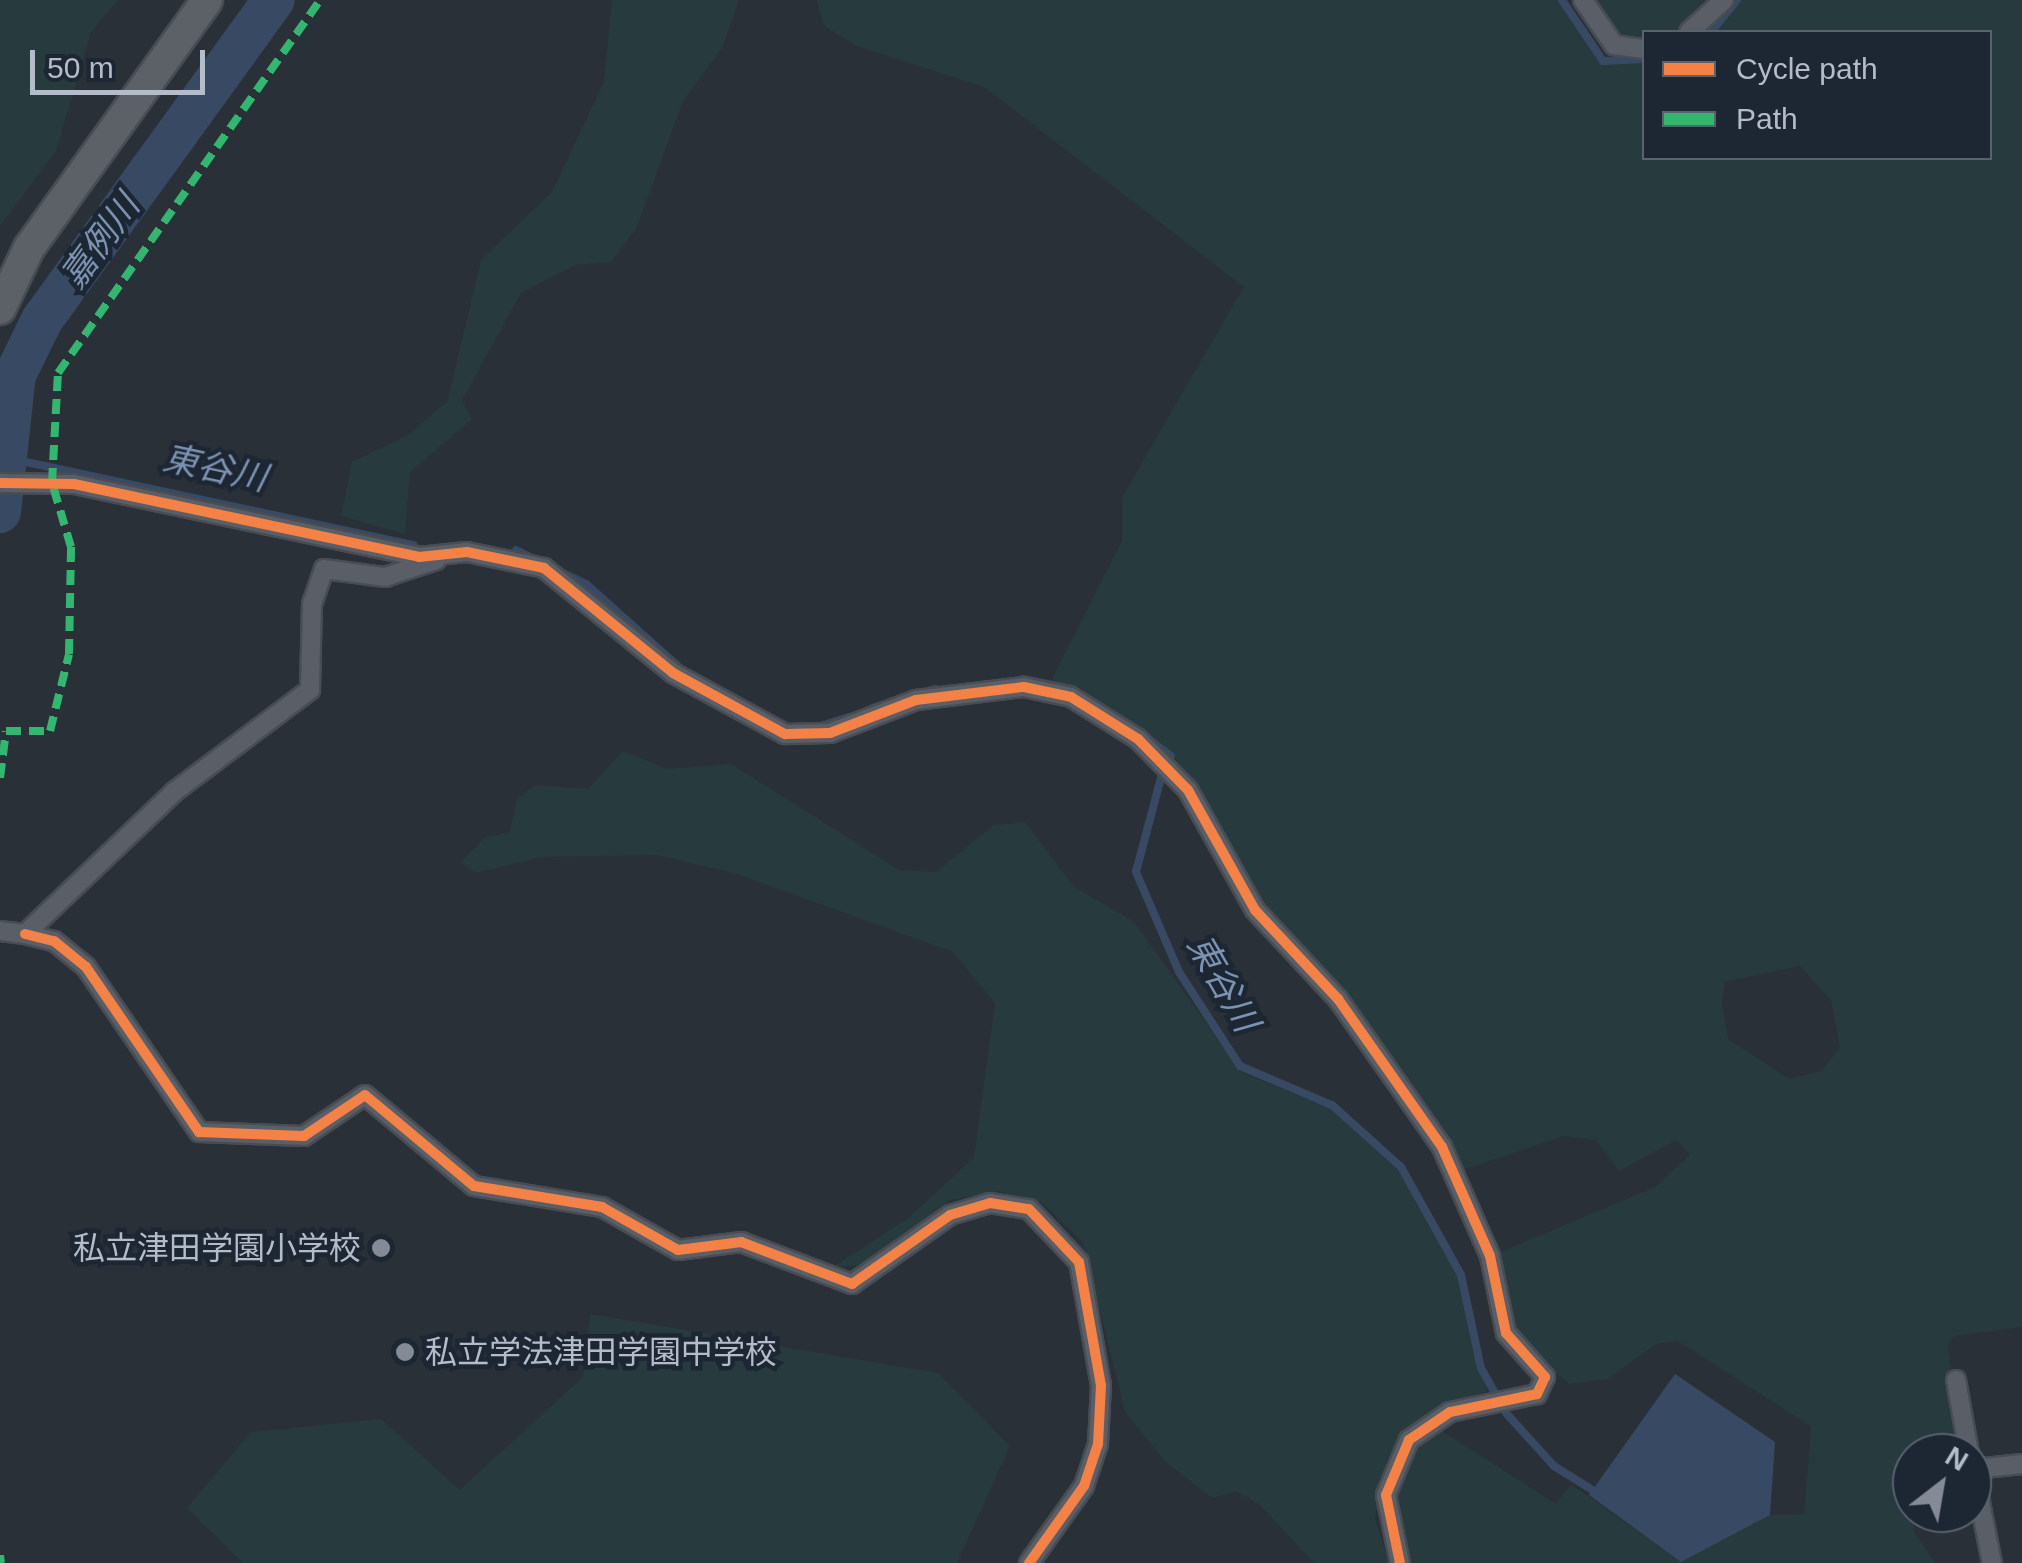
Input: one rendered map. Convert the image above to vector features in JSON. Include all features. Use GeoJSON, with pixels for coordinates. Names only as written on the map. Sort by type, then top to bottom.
{"type":"FeatureCollection","features":[{"type":"Feature","properties":{"kind":"main road"},"geometry":{"type":"LineString","coordinates":[[0,309],[29,248],[207,0]]}},
{"type":"Feature","properties":{"kind":"street"},"geometry":{"type":"LineString","coordinates":[[1583,0],[1614,45],[1642,49]]}},
{"type":"Feature","properties":{"kind":"street"},"geometry":{"type":"LineString","coordinates":[[1691,30],[1724,0]]}},
{"type":"Feature","properties":{"kind":"street"},"geometry":{"type":"LineString","coordinates":[[0,483],[28,487],[74,484],[441,557]]}},
{"type":"Feature","properties":{"kind":"street"},"geometry":{"type":"LineString","coordinates":[[25,934],[174,792],[310,690],[312,604],[324,569],[385,577],[467,552],[544,568],[674,673],[785,734],[830,733],[916,700],[1024,687],[1072,697],[1138,740],[1188,790],[1255,910],[1338,999],[1458,1174],[1490,1256],[1506,1333],[1545,1377],[1536,1394],[1479,1402],[1426,1424],[1395,1465],[1386,1521],[1400,1563]]}},
{"type":"Feature","properties":{"kind":"street"},"geometry":{"type":"LineString","coordinates":[[0,931],[54,941],[86,967],[200,1132],[304,1136],[365,1095],[474,1186],[602,1207],[678,1250],[741,1242],[852,1284],[950,1215],[990,1203],[1029,1209],[1080,1262],[1101,1384],[1098,1444],[1084,1486],[1029,1563]]}},
{"type":"Feature","properties":{"kind":"street"},"geometry":{"type":"LineString","coordinates":[[1956,1380],[1966,1433]]}},
{"type":"Feature","properties":{"kind":"street"},"geometry":{"type":"LineString","coordinates":[[1992,1462],[2022,1464]]}},
{"type":"Feature","properties":{"kind":"street"},"geometry":{"type":"LineString","coordinates":[[1986,1533],[1992,1563]]}},
{"type":"Feature","properties":{"kind":"green space"},"geometry":{"type":"Polygon","coordinates":[[[0,0],[118,0],[91,32],[56,151],[0,226],[0,0]]]}},
{"type":"Feature","properties":{"kind":"green space"},"geometry":{"type":"Polygon","coordinates":[[[612,0],[739,0],[722,48],[683,101],[636,229],[611,262],[575,265],[521,293],[462,400],[472,419],[410,472],[405,534],[341,516],[352,462],[408,435],[447,402],[481,260],[552,192],[604,82],[612,0]]]}},
{"type":"Feature","properties":{"kind":"green space"},"geometry":{"type":"Polygon","coordinates":[[[817,0],[1559,0],[1602,64],[1642,62],[1642,160],[1992,160],[1992,30],[1717,30],[1740,0],[2022,0],[2022,1327],[1954,1336],[1948,1345],[1958,1433],[1892,1433],[1892,1533],[1915,1533],[1935,1563],[1412,1563],[1396,1535],[1395,1491],[1419,1445],[1440,1430],[1556,1504],[1571,1484],[1681,1562],[1770,1515],[1804,1514],[1811,1426],[1678,1341],[1656,1344],[1608,1379],[1569,1384],[1525,1346],[1512,1330],[1496,1254],[1655,1187],[1690,1155],[1676,1140],[1619,1171],[1596,1140],[1563,1136],[1462,1170],[1274,929],[1174,755],[1052,679],[1122,541],[1122,497],[1244,287],[986,88],[855,45],[824,26],[817,0]],[[1800,966],[1725,982],[1722,1004],[1728,1039],[1789,1079],[1822,1071],[1840,1047],[1831,1000],[1800,966]]]}},
{"type":"Feature","properties":{"kind":"green space"},"geometry":{"type":"Polygon","coordinates":[[[1587,0],[1718,0],[1683,30],[1642,30],[1642,44],[1617,41],[1587,0]]]}},
{"type":"Feature","properties":{"kind":"green space"},"geometry":{"type":"Polygon","coordinates":[[[623,751],[667,769],[731,764],[899,870],[936,872],[994,825],[1025,822],[1074,887],[1134,922],[1242,1073],[1329,1107],[1396,1167],[1459,1278],[1487,1391],[1429,1413],[1387,1459],[1375,1518],[1389,1563],[1314,1563],[1260,1505],[1236,1491],[1212,1498],[1165,1461],[1125,1412],[1083,1242],[1041,1202],[998,1191],[950,1200],[863,1265],[833,1267],[910,1217],[974,1157],[995,1003],[953,952],[737,874],[657,855],[542,857],[475,873],[461,862],[484,838],[510,832],[517,799],[535,785],[588,789],[623,751]]]}},
{"type":"Feature","properties":{"kind":"green space"},"geometry":{"type":"Polygon","coordinates":[[[590,1314],[938,1373],[1010,1446],[957,1563],[243,1563],[187,1508],[251,1432],[381,1419],[460,1490],[583,1377],[590,1314]]]}},
{"type":"Feature","properties":{"kind":"water"},"geometry":{"type":"Polygon","coordinates":[[[1675,1374],[1775,1442],[1770,1515],[1681,1562],[1589,1495],[1675,1374]]]}},
{"type":"Feature","properties":{"kind":"waterway","name":"嘉例川"},"geometry":{"type":"LineString","coordinates":[[0,512],[15,375],[42,320],[274,0]]}},
{"type":"Feature","properties":{"kind":"waterway"},"geometry":{"type":"LineString","coordinates":[[1562,0],[1603,61],[1642,59]]}},
{"type":"Feature","properties":{"kind":"waterway"},"geometry":{"type":"LineString","coordinates":[[1713,30],[1737,0]]}},
{"type":"Feature","properties":{"kind":"waterway","name":"東谷川"},"geometry":{"type":"LineString","coordinates":[[3,457],[414,545]]}},
{"type":"Feature","properties":{"kind":"waterway","name":"東谷川"},"geometry":{"type":"LineString","coordinates":[[516,550],[586,584],[677,665]]}},
{"type":"Feature","properties":{"kind":"waterway","name":"東谷川"},"geometry":{"type":"LineString","coordinates":[[1023,679],[1073,689]]}},
{"type":"Feature","properties":{"kind":"waterway","name":"東谷川"},"geometry":{"type":"LineString","coordinates":[[872,708],[935,689]]}},
{"type":"Feature","properties":{"kind":"waterway","name":"東谷川"},"geometry":{"type":"LineString","coordinates":[[820,726],[850,717]]}},
{"type":"Feature","properties":{"kind":"waterway","name":"東谷川"},"geometry":{"type":"LineString","coordinates":[[1151,741],[1171,756]]}},
{"type":"Feature","properties":{"kind":"waterway","name":"東谷川"},"geometry":{"type":"LineString","coordinates":[[1162,774],[1136,872],[1179,972],[1240,1066],[1332,1105],[1401,1167],[1461,1275],[1481,1368],[1506,1413],[1554,1466],[1594,1491]]}},
{"type":"Feature","properties":{"kind":"marked path"},"geometry":{"type":"LineString","coordinates":[[0,778],[6,731],[50,731],[69,654],[71,547],[52,483],[58,373],[320,0]]}},
{"type":"Feature","properties":{"kind":"marked path"},"geometry":{"type":"LineString","coordinates":[[0,1555],[1,1563]]}},
{"type":"Feature","properties":{"kind":"cycle path"},"geometry":{"type":"LineString","coordinates":[[0,483],[74,484],[419,557],[467,552],[544,568],[673,673],[785,734],[830,733],[916,700],[1024,687],[1071,697],[1138,739],[1188,790],[1255,910],[1338,999],[1442,1147],[1490,1256],[1506,1333],[1545,1377],[1537,1394],[1450,1412],[1409,1440],[1386,1495],[1400,1563]]}},
{"type":"Feature","properties":{"kind":"cycle path"},"geometry":{"type":"LineString","coordinates":[[25,934],[54,941],[86,967],[199,1132],[304,1136],[365,1095],[474,1186],[602,1207],[678,1250],[741,1242],[852,1284],[950,1215],[990,1203],[1029,1209],[1079,1262],[1101,1385],[1098,1444],[1084,1486],[1029,1563]]}},
{"type":"Feature","properties":{"kind":"place","name":"私立津田学園小学校"},"geometry":{"type":"Point","coordinates":[381,1248]}},
{"type":"Feature","properties":{"kind":"place","name":"私立学法津田学園中学校"},"geometry":{"type":"Point","coordinates":[405,1352]}}]}
